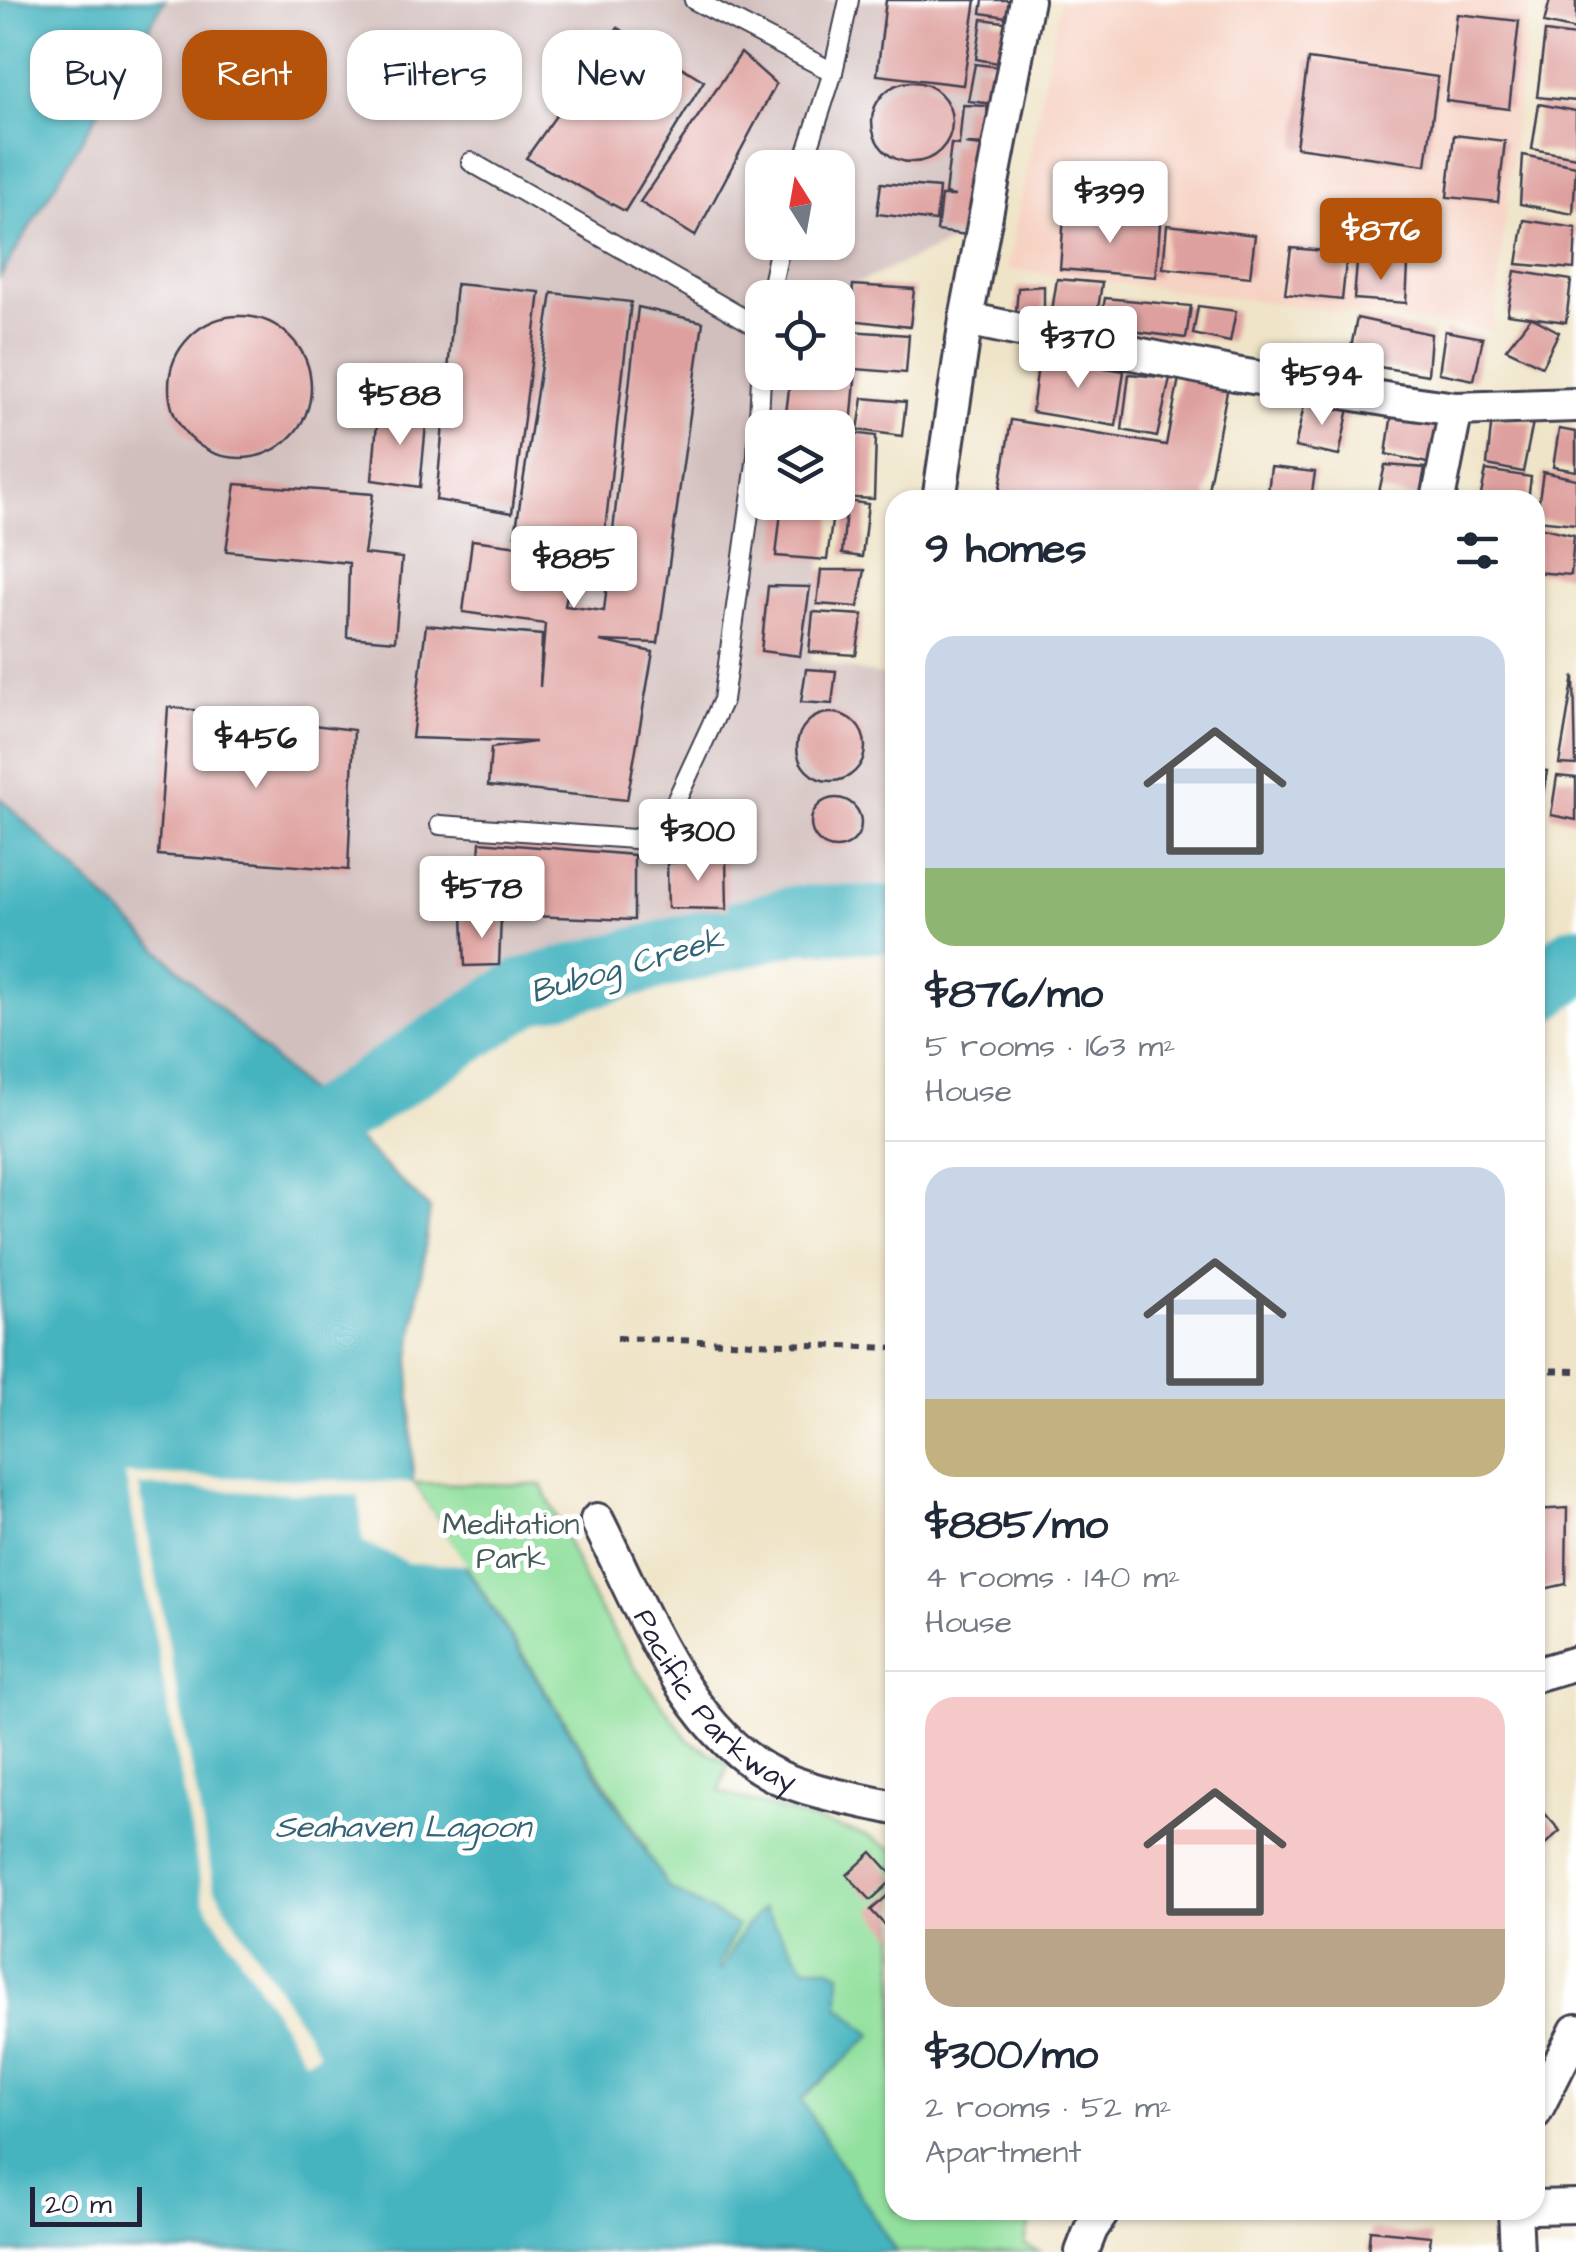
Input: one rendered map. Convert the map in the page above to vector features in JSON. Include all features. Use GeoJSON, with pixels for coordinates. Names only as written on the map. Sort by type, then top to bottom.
{"type":"FeatureCollection","features":[{"type":"Feature","properties":{"kind":"street"},"geometry":{"type":"LineString","coordinates":[[940,490],[966,319],[1027,0]]}},
{"type":"Feature","properties":{"kind":"street"},"geometry":{"type":"LineString","coordinates":[[966,319],[1234,374],[1456,409],[1576,406]]}},
{"type":"Feature","properties":{"kind":"street"},"geometry":{"type":"LineString","coordinates":[[1440,490],[1456,409]]}},
{"type":"Feature","properties":{"kind":"street","name":"Pacific Parkway"},"geometry":{"type":"LineString","coordinates":[[597,1520],[673,1670],[702,1714],[740,1751],[775,1776],[885,1805]]}},
{"type":"Feature","properties":{"kind":"street"},"geometry":{"type":"LineString","coordinates":[[1545,1672],[1576,1663]]}},
{"type":"Feature","properties":{"kind":"street"},"geometry":{"type":"LineString","coordinates":[[1545,2092],[1576,2030]]}},
{"type":"Feature","properties":{"kind":"street"},"geometry":{"type":"LineString","coordinates":[[1545,2207],[1576,2206]]}},
{"type":"Feature","properties":{"kind":"street"},"geometry":{"type":"LineString","coordinates":[[1082,2252],[1097,2220]]}},
{"type":"Feature","properties":{"kind":"street"},"geometry":{"type":"LineString","coordinates":[[1515,2220],[1517,2252]]}},
{"type":"Feature","properties":{"kind":"lane"},"geometry":{"type":"LineString","coordinates":[[694,0],[833,72]]}},
{"type":"Feature","properties":{"kind":"lane"},"geometry":{"type":"LineString","coordinates":[[808,150],[833,72],[850,0]]}},
{"type":"Feature","properties":{"kind":"lane"},"geometry":{"type":"LineString","coordinates":[[472,162],[745,319]]}},
{"type":"Feature","properties":{"kind":"lane"},"geometry":{"type":"LineString","coordinates":[[440,825],[634,840],[664,828],[723,700],[757,456],[760,390]]}},
{"type":"Feature","properties":{"kind":"path"},"geometry":{"type":"LineString","coordinates":[[617,1338],[885,1348]]}},
{"type":"Feature","properties":{"kind":"path"},"geometry":{"type":"LineString","coordinates":[[1545,1370],[1576,1371]]}},
{"type":"Feature","properties":{"kind":"shaded area"},"geometry":{"type":"Polygon","coordinates":[[[165,0],[998,0],[962,237],[855,284],[855,280],[745,280],[745,390],[841,390],[839,410],[745,410],[745,520],[826,520],[810,661],[885,676],[885,881],[526,991],[332,1116],[0,797],[0,277],[94,120],[162,120],[162,30],[147,30],[165,0]]]}},
{"type":"Feature","properties":{"kind":"shaded area"},"geometry":{"type":"Polygon","coordinates":[[[1060,0],[1529,0],[1493,331],[1007,269],[1060,0]]]}},
{"type":"Feature","properties":{"kind":"green space","name":"Meditation Park"},"geometry":{"type":"Polygon","coordinates":[[[413,1483],[542,1485],[592,1597],[634,1666],[689,1741],[728,1763],[720,1792],[867,1836],[885,1845],[885,2220],[1032,2220],[1025,2244],[1039,2252],[893,2252],[649,1876],[646,1847],[413,1483]]]}},
{"type":"Feature","properties":{"kind":"water"},"geometry":{"type":"Polygon","coordinates":[[[0,0],[165,0],[147,30],[30,30],[30,120],[94,120],[0,277],[0,0]]]}},
{"type":"Feature","properties":{"kind":"water","name":"Seahaven Lagoon"},"geometry":{"type":"Polygon","coordinates":[[[0,798],[430,1209],[410,1359],[413,1483],[668,1887],[737,1926],[718,1967],[720,1971],[745,1927],[763,1908],[805,1967],[828,1967],[840,1973],[839,2006],[872,2035],[801,2100],[896,2252],[0,2252],[0,798]]]}},
{"type":"Feature","properties":{"kind":"pier"},"geometry":{"type":"Polygon","coordinates":[[[125,1474],[413,1483],[467,1565],[409,1563],[363,1542],[359,1496],[139,1486],[214,1888],[319,2053],[305,2060],[204,1901],[125,1474]]]}},
{"type":"Feature","properties":{"kind":"building"},"geometry":{"type":"Polygon","coordinates":[[[886,0],[976,0],[963,85],[877,75],[886,0]]]}},
{"type":"Feature","properties":{"kind":"building"},"geometry":{"type":"Polygon","coordinates":[[[983,0],[1016,0],[1013,18],[981,13],[983,0]]]}},
{"type":"Feature","properties":{"kind":"building"},"geometry":{"type":"Polygon","coordinates":[[[1550,0],[1576,0],[1576,30],[1544,23],[1550,0]]]}},
{"type":"Feature","properties":{"kind":"building"},"geometry":{"type":"Polygon","coordinates":[[[1457,14],[1519,21],[1509,109],[1446,101],[1457,14]]]}},
{"type":"Feature","properties":{"kind":"building"},"geometry":{"type":"Polygon","coordinates":[[[982,19],[1011,23],[1003,64],[976,59],[982,19]]]}},
{"type":"Feature","properties":{"kind":"building"},"geometry":{"type":"Polygon","coordinates":[[[1545,32],[1576,36],[1576,101],[1537,97],[1545,32]]]}},
{"type":"Feature","properties":{"kind":"building"},"geometry":{"type":"Polygon","coordinates":[[[741,53],[776,84],[695,236],[640,202],[741,53]]]}},
{"type":"Feature","properties":{"kind":"building"},"geometry":{"type":"Polygon","coordinates":[[[1308,59],[1438,77],[1426,165],[1296,147],[1308,59]]]}},
{"type":"Feature","properties":{"kind":"building"},"geometry":{"type":"Polygon","coordinates":[[[975,64],[999,67],[995,104],[968,101],[975,64]]]}},
{"type":"Feature","properties":{"kind":"building"},"geometry":{"type":"Polygon","coordinates":[[[682,67],[704,81],[682,117],[682,67]]]}},
{"type":"Feature","properties":{"kind":"building"},"geometry":{"type":"Polygon","coordinates":[[[912,82],[927,85],[940,94],[949,107],[949,137],[940,150],[927,159],[912,162],[897,159],[884,150],[875,137],[872,122],[875,107],[884,94],[897,85],[912,82]]]}},
{"type":"Feature","properties":{"kind":"building"},"geometry":{"type":"Polygon","coordinates":[[[1539,104],[1576,111],[1576,157],[1532,149],[1539,104]]]}},
{"type":"Feature","properties":{"kind":"building"},"geometry":{"type":"Polygon","coordinates":[[[963,105],[987,106],[991,145],[965,144],[990,147],[975,236],[937,231],[941,196],[955,196],[945,194],[951,144],[959,145],[963,105]]]}},
{"type":"Feature","properties":{"kind":"building"},"geometry":{"type":"Polygon","coordinates":[[[553,120],[680,120],[625,211],[526,158],[553,120]]]}},
{"type":"Feature","properties":{"kind":"building"},"geometry":{"type":"Polygon","coordinates":[[[1454,135],[1505,141],[1498,202],[1447,197],[1454,135]]]}},
{"type":"Feature","properties":{"kind":"building"},"geometry":{"type":"Polygon","coordinates":[[[1523,155],[1576,166],[1573,214],[1520,204],[1523,155]]]}},
{"type":"Feature","properties":{"kind":"building"},"geometry":{"type":"Polygon","coordinates":[[[881,183],[939,188],[936,221],[877,214],[881,183]]]}},
{"type":"Feature","properties":{"kind":"building"},"geometry":{"type":"Polygon","coordinates":[[[1064,216],[1160,224],[1156,277],[1060,269],[1064,216]]]}},
{"type":"Feature","properties":{"kind":"building"},"geometry":{"type":"Polygon","coordinates":[[[1524,220],[1576,228],[1574,269],[1517,264],[1524,220]]]}},
{"type":"Feature","properties":{"kind":"building"},"geometry":{"type":"Polygon","coordinates":[[[1167,225],[1255,235],[1250,277],[1163,268],[1167,225]]]}},
{"type":"Feature","properties":{"kind":"building"},"geometry":{"type":"Polygon","coordinates":[[[1291,248],[1347,253],[1342,300],[1285,294],[1291,248]]]}},
{"type":"Feature","properties":{"kind":"building"},"geometry":{"type":"Polygon","coordinates":[[[1357,263],[1408,266],[1406,303],[1354,299],[1357,263]]]}},
{"type":"Feature","properties":{"kind":"building"},"geometry":{"type":"Polygon","coordinates":[[[1515,271],[1571,280],[1566,322],[1507,314],[1515,271]]]}},
{"type":"Feature","properties":{"kind":"building"},"geometry":{"type":"Polygon","coordinates":[[[1057,279],[1102,283],[1096,322],[1051,317],[1057,279]]]}},
{"type":"Feature","properties":{"kind":"building"},"geometry":{"type":"Polygon","coordinates":[[[456,284],[540,292],[512,513],[436,500],[456,284]]]}},
{"type":"Feature","properties":{"kind":"building"},"geometry":{"type":"Polygon","coordinates":[[[855,285],[914,289],[910,327],[855,321],[855,285]]]}},
{"type":"Feature","properties":{"kind":"building"},"geometry":{"type":"Polygon","coordinates":[[[1044,286],[1044,315],[1016,312],[1018,288],[1044,286]]]}},
{"type":"Feature","properties":{"kind":"building"},"geometry":{"type":"Polygon","coordinates":[[[552,293],[631,302],[603,548],[515,535],[552,293]]]}},
{"type":"Feature","properties":{"kind":"building"},"geometry":{"type":"Polygon","coordinates":[[[1105,298],[1191,306],[1186,338],[1100,327],[1105,298]]]}},
{"type":"Feature","properties":{"kind":"building"},"geometry":{"type":"Polygon","coordinates":[[[1198,306],[1236,311],[1230,342],[1193,334],[1198,306]]]}},
{"type":"Feature","properties":{"kind":"building"},"geometry":{"type":"Polygon","coordinates":[[[638,307],[703,322],[658,643],[600,641],[653,652],[627,800],[488,786],[491,748],[535,742],[412,738],[426,625],[542,635],[540,687],[545,624],[463,612],[472,540],[574,553],[565,606],[604,611],[638,307]]]}},
{"type":"Feature","properties":{"kind":"building"},"geometry":{"type":"Polygon","coordinates":[[[240,316],[267,321],[290,337],[306,360],[311,387],[306,414],[290,437],[267,453],[240,458],[213,453],[190,437],[174,414],[169,387],[174,360],[190,337],[213,321],[240,316]]]}},
{"type":"Feature","properties":{"kind":"building"},"geometry":{"type":"Polygon","coordinates":[[[1531,317],[1559,332],[1542,366],[1506,349],[1531,317]]]}},
{"type":"Feature","properties":{"kind":"building"},"geometry":{"type":"Polygon","coordinates":[[[1357,318],[1431,334],[1428,375],[1348,362],[1357,318]]]}},
{"type":"Feature","properties":{"kind":"building"},"geometry":{"type":"Polygon","coordinates":[[[855,331],[909,335],[906,373],[856,369],[855,380],[855,331]]]}},
{"type":"Feature","properties":{"kind":"building"},"geometry":{"type":"Polygon","coordinates":[[[1445,331],[1483,338],[1474,380],[1439,373],[1445,331]]]}},
{"type":"Feature","properties":{"kind":"building"},"geometry":{"type":"Polygon","coordinates":[[[1039,357],[1124,371],[1116,426],[1032,412],[1039,357]]]}},
{"type":"Feature","properties":{"kind":"building"},"geometry":{"type":"Polygon","coordinates":[[[1180,373],[1228,386],[1208,490],[1000,490],[1011,420],[1166,445],[1180,373]]]}},
{"type":"Feature","properties":{"kind":"building"},"geometry":{"type":"Polygon","coordinates":[[[1129,374],[1170,378],[1157,437],[1122,430],[1129,374]]]}},
{"type":"Feature","properties":{"kind":"building"},"geometry":{"type":"Polygon","coordinates":[[[789,390],[854,390],[852,410],[786,410],[789,390]]]}},
{"type":"Feature","properties":{"kind":"building"},"geometry":{"type":"Polygon","coordinates":[[[863,398],[906,402],[902,436],[858,430],[863,398]]]}},
{"type":"Feature","properties":{"kind":"building"},"geometry":{"type":"Polygon","coordinates":[[[1305,401],[1349,408],[1339,456],[1295,447],[1305,401]]]}},
{"type":"Feature","properties":{"kind":"building"},"geometry":{"type":"Polygon","coordinates":[[[378,412],[427,414],[420,487],[372,480],[378,412]]]}},
{"type":"Feature","properties":{"kind":"building"},"geometry":{"type":"Polygon","coordinates":[[[1392,413],[1442,418],[1436,465],[1386,454],[1392,413]]]}},
{"type":"Feature","properties":{"kind":"building"},"geometry":{"type":"Polygon","coordinates":[[[1492,417],[1533,422],[1523,472],[1487,465],[1492,417]]]}},
{"type":"Feature","properties":{"kind":"building"},"geometry":{"type":"Polygon","coordinates":[[[1559,429],[1576,432],[1576,471],[1553,467],[1559,429]]]}},
{"type":"Feature","properties":{"kind":"building"},"geometry":{"type":"Polygon","coordinates":[[[855,433],[876,436],[874,499],[855,498],[855,433]]]}},
{"type":"Feature","properties":{"kind":"building"},"geometry":{"type":"Polygon","coordinates":[[[1385,465],[1425,468],[1421,490],[1379,490],[1385,465]]]}},
{"type":"Feature","properties":{"kind":"building"},"geometry":{"type":"Polygon","coordinates":[[[1271,467],[1315,472],[1312,490],[1268,490],[1271,467]]]}},
{"type":"Feature","properties":{"kind":"building"},"geometry":{"type":"Polygon","coordinates":[[[1486,470],[1531,477],[1529,490],[1482,490],[1486,470]]]}},
{"type":"Feature","properties":{"kind":"building"},"geometry":{"type":"Polygon","coordinates":[[[1543,472],[1576,479],[1576,524],[1545,521],[1545,490],[1540,490],[1543,472]]]}},
{"type":"Feature","properties":{"kind":"building"},"geometry":{"type":"Polygon","coordinates":[[[236,484],[373,494],[364,554],[402,558],[395,641],[347,637],[349,563],[226,551],[236,484]]]}},
{"type":"Feature","properties":{"kind":"building"},"geometry":{"type":"Polygon","coordinates":[[[855,502],[868,504],[862,557],[842,554],[845,520],[855,520],[855,502]]]}},
{"type":"Feature","properties":{"kind":"building"},"geometry":{"type":"Polygon","coordinates":[[[780,520],[832,520],[827,560],[776,556],[780,520]]]}},
{"type":"Feature","properties":{"kind":"building"},"geometry":{"type":"Polygon","coordinates":[[[1545,528],[1574,535],[1571,575],[1545,573],[1545,528]]]}},
{"type":"Feature","properties":{"kind":"building"},"geometry":{"type":"Polygon","coordinates":[[[821,570],[865,570],[858,607],[817,604],[821,570]]]}},
{"type":"Feature","properties":{"kind":"building"},"geometry":{"type":"Polygon","coordinates":[[[768,586],[810,587],[800,656],[761,651],[768,586]]]}},
{"type":"Feature","properties":{"kind":"building"},"geometry":{"type":"Polygon","coordinates":[[[813,612],[863,615],[856,655],[809,652],[813,612]]]}},
{"type":"Feature","properties":{"kind":"building"},"geometry":{"type":"Polygon","coordinates":[[[806,669],[836,671],[832,704],[801,702],[806,669]]]}},
{"type":"Feature","properties":{"kind":"building"},"geometry":{"type":"Polygon","coordinates":[[[1574,676],[1576,765],[1559,764],[1574,676]]]}},
{"type":"Feature","properties":{"kind":"building"},"geometry":{"type":"Polygon","coordinates":[[[168,707],[354,730],[348,870],[158,855],[168,707]]]}},
{"type":"Feature","properties":{"kind":"building"},"geometry":{"type":"Polygon","coordinates":[[[831,713],[855,723],[865,747],[855,771],[831,781],[807,771],[797,747],[807,723],[831,713]]]}},
{"type":"Feature","properties":{"kind":"building"},"geometry":{"type":"Polygon","coordinates":[[[1557,776],[1576,778],[1576,820],[1551,815],[1557,776]]]}},
{"type":"Feature","properties":{"kind":"building"},"geometry":{"type":"Polygon","coordinates":[[[836,798],[854,805],[861,823],[854,841],[836,848],[818,841],[811,823],[818,805],[836,798]]]}},
{"type":"Feature","properties":{"kind":"building"},"geometry":{"type":"Polygon","coordinates":[[[480,842],[634,855],[634,920],[476,914],[480,842]]]}},
{"type":"Feature","properties":{"kind":"building"},"geometry":{"type":"Polygon","coordinates":[[[726,858],[727,909],[668,908],[667,863],[726,858]]]}},
{"type":"Feature","properties":{"kind":"building"},"geometry":{"type":"Polygon","coordinates":[[[463,915],[501,918],[499,965],[465,966],[463,915]]]}},
{"type":"Feature","properties":{"kind":"building"},"geometry":{"type":"Polygon","coordinates":[[[1567,1508],[1566,1584],[1545,1589],[1545,1509],[1567,1508]]]}},
{"type":"Feature","properties":{"kind":"building"},"geometry":{"type":"Polygon","coordinates":[[[1545,1814],[1560,1831],[1545,1844],[1545,1814]]]}},
{"type":"Feature","properties":{"kind":"building"},"geometry":{"type":"Polygon","coordinates":[[[872,1852],[885,1867],[885,1887],[871,1900],[847,1875],[872,1852]]]}},
{"type":"Feature","properties":{"kind":"building"},"geometry":{"type":"Polygon","coordinates":[[[885,1898],[885,1925],[871,1910],[885,1898]]]}},
{"type":"Feature","properties":{"kind":"building"},"geometry":{"type":"Polygon","coordinates":[[[1370,2230],[1431,2236],[1429,2252],[1368,2252],[1370,2230]]]}},
{"type":"Feature","properties":{"kind":"waterway","name":"Bubog Creek"},"geometry":{"type":"LineString","coordinates":[[332,1116],[526,991],[797,919],[885,919]]}},
{"type":"Feature","properties":{"kind":"waterway","name":"Bubog Creek"},"geometry":{"type":"LineString","coordinates":[[1545,984],[1576,960]]}}]}
